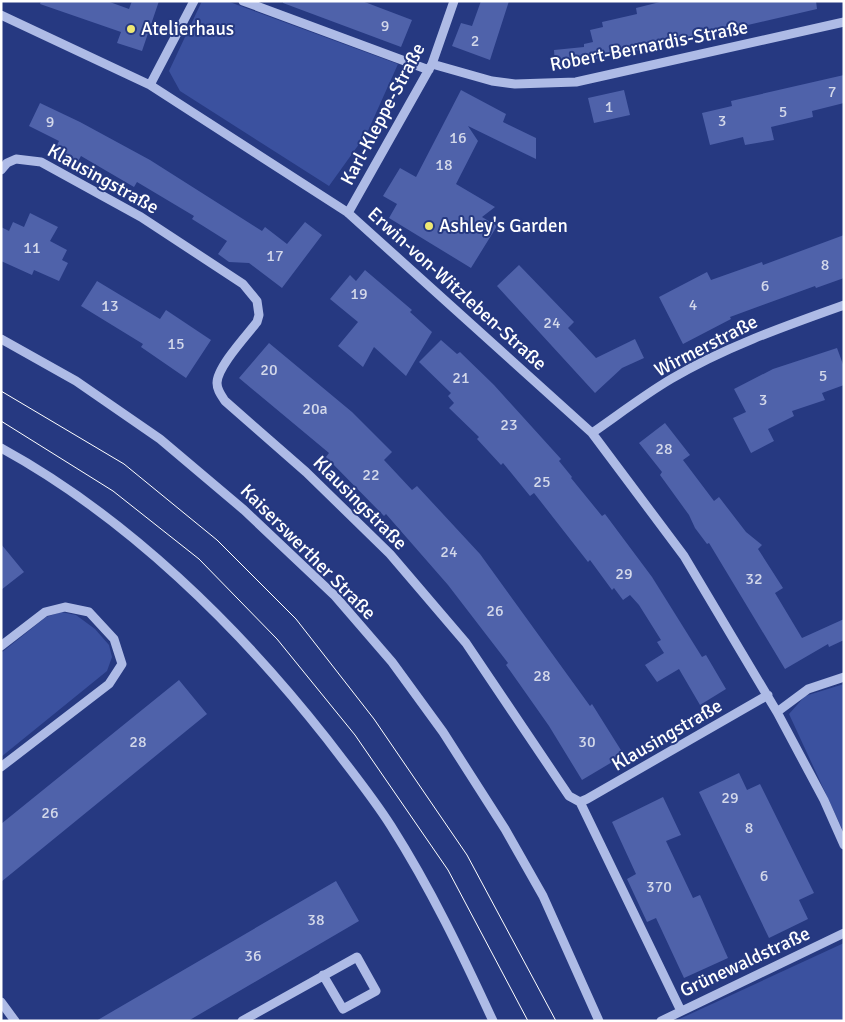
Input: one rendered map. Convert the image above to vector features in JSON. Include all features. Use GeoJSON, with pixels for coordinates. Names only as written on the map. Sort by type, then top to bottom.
{"type":"FeatureCollection","features":[{"type":"Feature","properties":{"kind":"street"},"geometry":{"type":"LineString","coordinates":[[150,85],[194,1]]}},
{"type":"Feature","properties":{"kind":"street","name":"Robert-Bernardis-Straße"},"geometry":{"type":"LineString","coordinates":[[243,1],[430,67],[492,81],[515,84],[576,82],[844,22]]}},
{"type":"Feature","properties":{"kind":"street","name":"Karl-Kleppe-Straße"},"geometry":{"type":"LineString","coordinates":[[348,213],[430,67],[454,1]]}},
{"type":"Feature","properties":{"kind":"street","name":"Erwin-von-Witzleben-Straße"},"geometry":{"type":"LineString","coordinates":[[1,15],[150,85],[348,213],[592,433],[684,556],[768,695],[824,800],[844,845]]}},
{"type":"Feature","properties":{"kind":"street","name":"Klausingstraße"},"geometry":{"type":"LineString","coordinates":[[1,170],[7,163],[16,159],[41,162],[141,217],[210,262],[250,291],[257,301],[260,315],[257,322],[220,371],[217,381],[218,392],[225,401],[306,472],[390,554],[466,643],[569,796],[580,802],[588,800],[768,695]]}},
{"type":"Feature","properties":{"kind":"street","name":"Wirmerstraße"},"geometry":{"type":"LineString","coordinates":[[592,433],[671,379],[720,353],[784,326],[844,305]]}},
{"type":"Feature","properties":{"kind":"street","name":"Kaiserswerther Straße"},"geometry":{"type":"LineString","coordinates":[[1,339],[76,382],[160,439],[244,510],[335,596],[392,662],[426,708],[505,829],[543,896],[599,1021]]}},
{"type":"Feature","properties":{"kind":"street"},"geometry":{"type":"LineString","coordinates":[[1,448],[22,459],[104,516],[168,569],[226,625],[293,696],[353,772],[391,825],[440,909],[493,1021]]}},
{"type":"Feature","properties":{"kind":"street"},"geometry":{"type":"LineString","coordinates":[[1,646],[45,612],[65,607],[90,612],[114,639],[122,664],[109,684],[1,768]]}},
{"type":"Feature","properties":{"kind":"street"},"geometry":{"type":"LineString","coordinates":[[777,712],[808,690],[844,677]]}},
{"type":"Feature","properties":{"kind":"street"},"geometry":{"type":"LineString","coordinates":[[580,802],[681,1011]]}},
{"type":"Feature","properties":{"kind":"street","name":"Grünewaldstraße"},"geometry":{"type":"LineString","coordinates":[[661,1021],[844,933]]}},
{"type":"Feature","properties":{"kind":"street"},"geometry":{"type":"LineString","coordinates":[[242,1021],[323,975],[357,957],[376,991],[343,1009],[323,975]]}},
{"type":"Feature","properties":{"kind":"street"},"geometry":{"type":"LineString","coordinates":[[1,1002],[16,1021]]}},
{"type":"Feature","properties":{"kind":"shaded area"},"geometry":{"type":"Polygon","coordinates":[[[202,1],[227,1],[398,64],[367,133],[329,186],[180,91],[169,71],[202,1]]]}},
{"type":"Feature","properties":{"kind":"shaded area"},"geometry":{"type":"Polygon","coordinates":[[[61,612],[76,615],[95,629],[109,645],[112,657],[107,671],[1,757],[1,653],[46,617],[61,612]]]}},
{"type":"Feature","properties":{"kind":"shaded area"},"geometry":{"type":"Polygon","coordinates":[[[844,684],[844,833],[789,714],[805,696],[844,684]]]}},
{"type":"Feature","properties":{"kind":"shaded area"},"geometry":{"type":"Polygon","coordinates":[[[844,943],[844,1021],[675,1021],[844,943]]]}},
{"type":"Feature","properties":{"kind":"building","name":"Atelierhaus"},"geometry":{"type":"Polygon","coordinates":[[[41,1],[107,1],[129,9],[132,1],[159,1],[142,51],[117,43],[121,32],[40,4],[41,1]]]}},
{"type":"Feature","properties":{"kind":"building"},"geometry":{"type":"Polygon","coordinates":[[[283,1],[362,1],[412,20],[401,47],[283,3],[283,1]]]}},
{"type":"Feature","properties":{"kind":"building"},"geometry":{"type":"Polygon","coordinates":[[[481,1],[509,1],[490,60],[452,46],[461,23],[472,26],[481,1]]]}},
{"type":"Feature","properties":{"kind":"building"},"geometry":{"type":"Polygon","coordinates":[[[664,1],[816,1],[817,9],[631,52],[555,67],[554,50],[584,47],[584,44],[593,42],[590,30],[603,27],[602,22],[637,14],[636,8],[664,1]]]}},
{"type":"Feature","properties":{"kind":"building"},"geometry":{"type":"Polygon","coordinates":[[[844,75],[844,103],[812,111],[813,117],[771,127],[774,140],[745,145],[743,137],[710,145],[702,113],[732,106],[731,101],[844,75]]]}},
{"type":"Feature","properties":{"kind":"building"},"geometry":{"type":"Polygon","coordinates":[[[461,90],[506,114],[503,122],[536,138],[536,159],[468,126],[478,141],[456,184],[495,207],[482,217],[497,226],[471,268],[389,218],[397,204],[383,196],[400,168],[416,177],[461,90]]]}},
{"type":"Feature","properties":{"kind":"building"},"geometry":{"type":"Polygon","coordinates":[[[624,90],[630,115],[594,123],[588,98],[624,90]]]}},
{"type":"Feature","properties":{"kind":"building"},"geometry":{"type":"Polygon","coordinates":[[[40,103],[80,122],[150,160],[262,231],[265,227],[287,244],[305,222],[322,235],[282,288],[249,263],[229,262],[218,254],[227,241],[192,219],[194,216],[137,182],[134,187],[81,156],[76,165],[53,153],[59,141],[29,126],[40,103]]]}},
{"type":"Feature","properties":{"kind":"building"},"geometry":{"type":"Polygon","coordinates":[[[30,213],[58,227],[50,241],[67,250],[62,260],[68,263],[59,281],[34,270],[32,275],[1,261],[1,227],[9,231],[13,222],[24,227],[30,213]]]}},
{"type":"Feature","properties":{"kind":"building"},"geometry":{"type":"Polygon","coordinates":[[[844,235],[844,278],[816,288],[815,286],[730,317],[731,319],[683,344],[659,297],[707,272],[711,280],[762,262],[763,265],[844,235]]]}},
{"type":"Feature","properties":{"kind":"building"},"geometry":{"type":"Polygon","coordinates":[[[519,265],[574,322],[568,328],[596,358],[635,339],[644,358],[622,368],[595,393],[497,286],[519,265]]]}},
{"type":"Feature","properties":{"kind":"building"},"geometry":{"type":"Polygon","coordinates":[[[365,270],[412,310],[410,312],[432,332],[406,376],[374,347],[363,367],[338,346],[358,322],[330,299],[350,275],[356,281],[365,270]]]}},
{"type":"Feature","properties":{"kind":"building"},"geometry":{"type":"Polygon","coordinates":[[[97,281],[160,319],[166,310],[211,340],[186,378],[141,347],[143,344],[81,306],[97,281]]]}},
{"type":"Feature","properties":{"kind":"building"},"geometry":{"type":"Polygon","coordinates":[[[441,340],[457,354],[460,352],[494,385],[561,459],[559,461],[571,478],[602,516],[605,514],[652,577],[702,657],[706,655],[726,689],[700,705],[679,669],[657,682],[645,665],[664,653],[657,642],[661,640],[639,605],[630,595],[623,600],[614,588],[612,590],[590,560],[588,562],[534,493],[530,496],[503,463],[501,465],[477,439],[479,437],[449,408],[454,403],[448,396],[451,393],[419,362],[441,340]]]}},
{"type":"Feature","properties":{"kind":"building"},"geometry":{"type":"Polygon","coordinates":[[[269,343],[352,412],[392,452],[384,460],[412,490],[417,486],[480,554],[590,706],[592,704],[624,755],[582,780],[549,726],[506,665],[508,663],[448,585],[386,514],[384,516],[326,457],[329,453],[239,378],[269,343]]]}},
{"type":"Feature","properties":{"kind":"building"},"geometry":{"type":"Polygon","coordinates":[[[837,348],[844,367],[844,385],[822,393],[825,400],[792,411],[794,416],[768,429],[774,441],[751,453],[733,418],[746,412],[734,389],[773,369],[837,348]]]}},
{"type":"Feature","properties":{"kind":"building"},"geometry":{"type":"Polygon","coordinates":[[[665,423],[690,455],[683,460],[714,501],[719,497],[746,532],[762,545],[758,549],[783,588],[775,593],[802,638],[844,619],[844,640],[829,647],[828,644],[785,669],[709,543],[707,544],[695,528],[689,515],[660,475],[662,472],[639,443],[665,423]]]}},
{"type":"Feature","properties":{"kind":"building"},"geometry":{"type":"Polygon","coordinates":[[[1,544],[24,572],[1,590],[1,544]]]}},
{"type":"Feature","properties":{"kind":"building"},"geometry":{"type":"Polygon","coordinates":[[[179,680],[207,714],[1,882],[1,824],[179,680]]]}},
{"type":"Feature","properties":{"kind":"building"},"geometry":{"type":"Polygon","coordinates":[[[739,773],[747,790],[760,784],[814,893],[799,900],[808,919],[769,938],[699,792],[739,773]]]}},
{"type":"Feature","properties":{"kind":"building"},"geometry":{"type":"Polygon","coordinates":[[[663,797],[681,835],[666,841],[693,898],[700,895],[728,958],[684,978],[656,918],[647,922],[627,879],[636,874],[612,822],[663,797]]]}},
{"type":"Feature","properties":{"kind":"building"},"geometry":{"type":"Polygon","coordinates":[[[336,881],[359,921],[188,1021],[96,1021],[336,881]]]}},
{"type":"Feature","properties":{"kind":"tram line"},"geometry":{"type":"LineString","coordinates":[[1,391],[124,464],[217,540],[296,619],[374,719],[467,855],[556,1021]]}},
{"type":"Feature","properties":{"kind":"tram line"},"geometry":{"type":"LineString","coordinates":[[1,421],[113,491],[199,559],[277,639],[355,735],[448,870],[528,1021]]}},
{"type":"Feature","properties":{"kind":"place","name":"Atelierhaus"},"geometry":{"type":"Point","coordinates":[131,29]}},
{"type":"Feature","properties":{"kind":"place","name":"Ashley's Garden"},"geometry":{"type":"Point","coordinates":[429,226]}}]}
